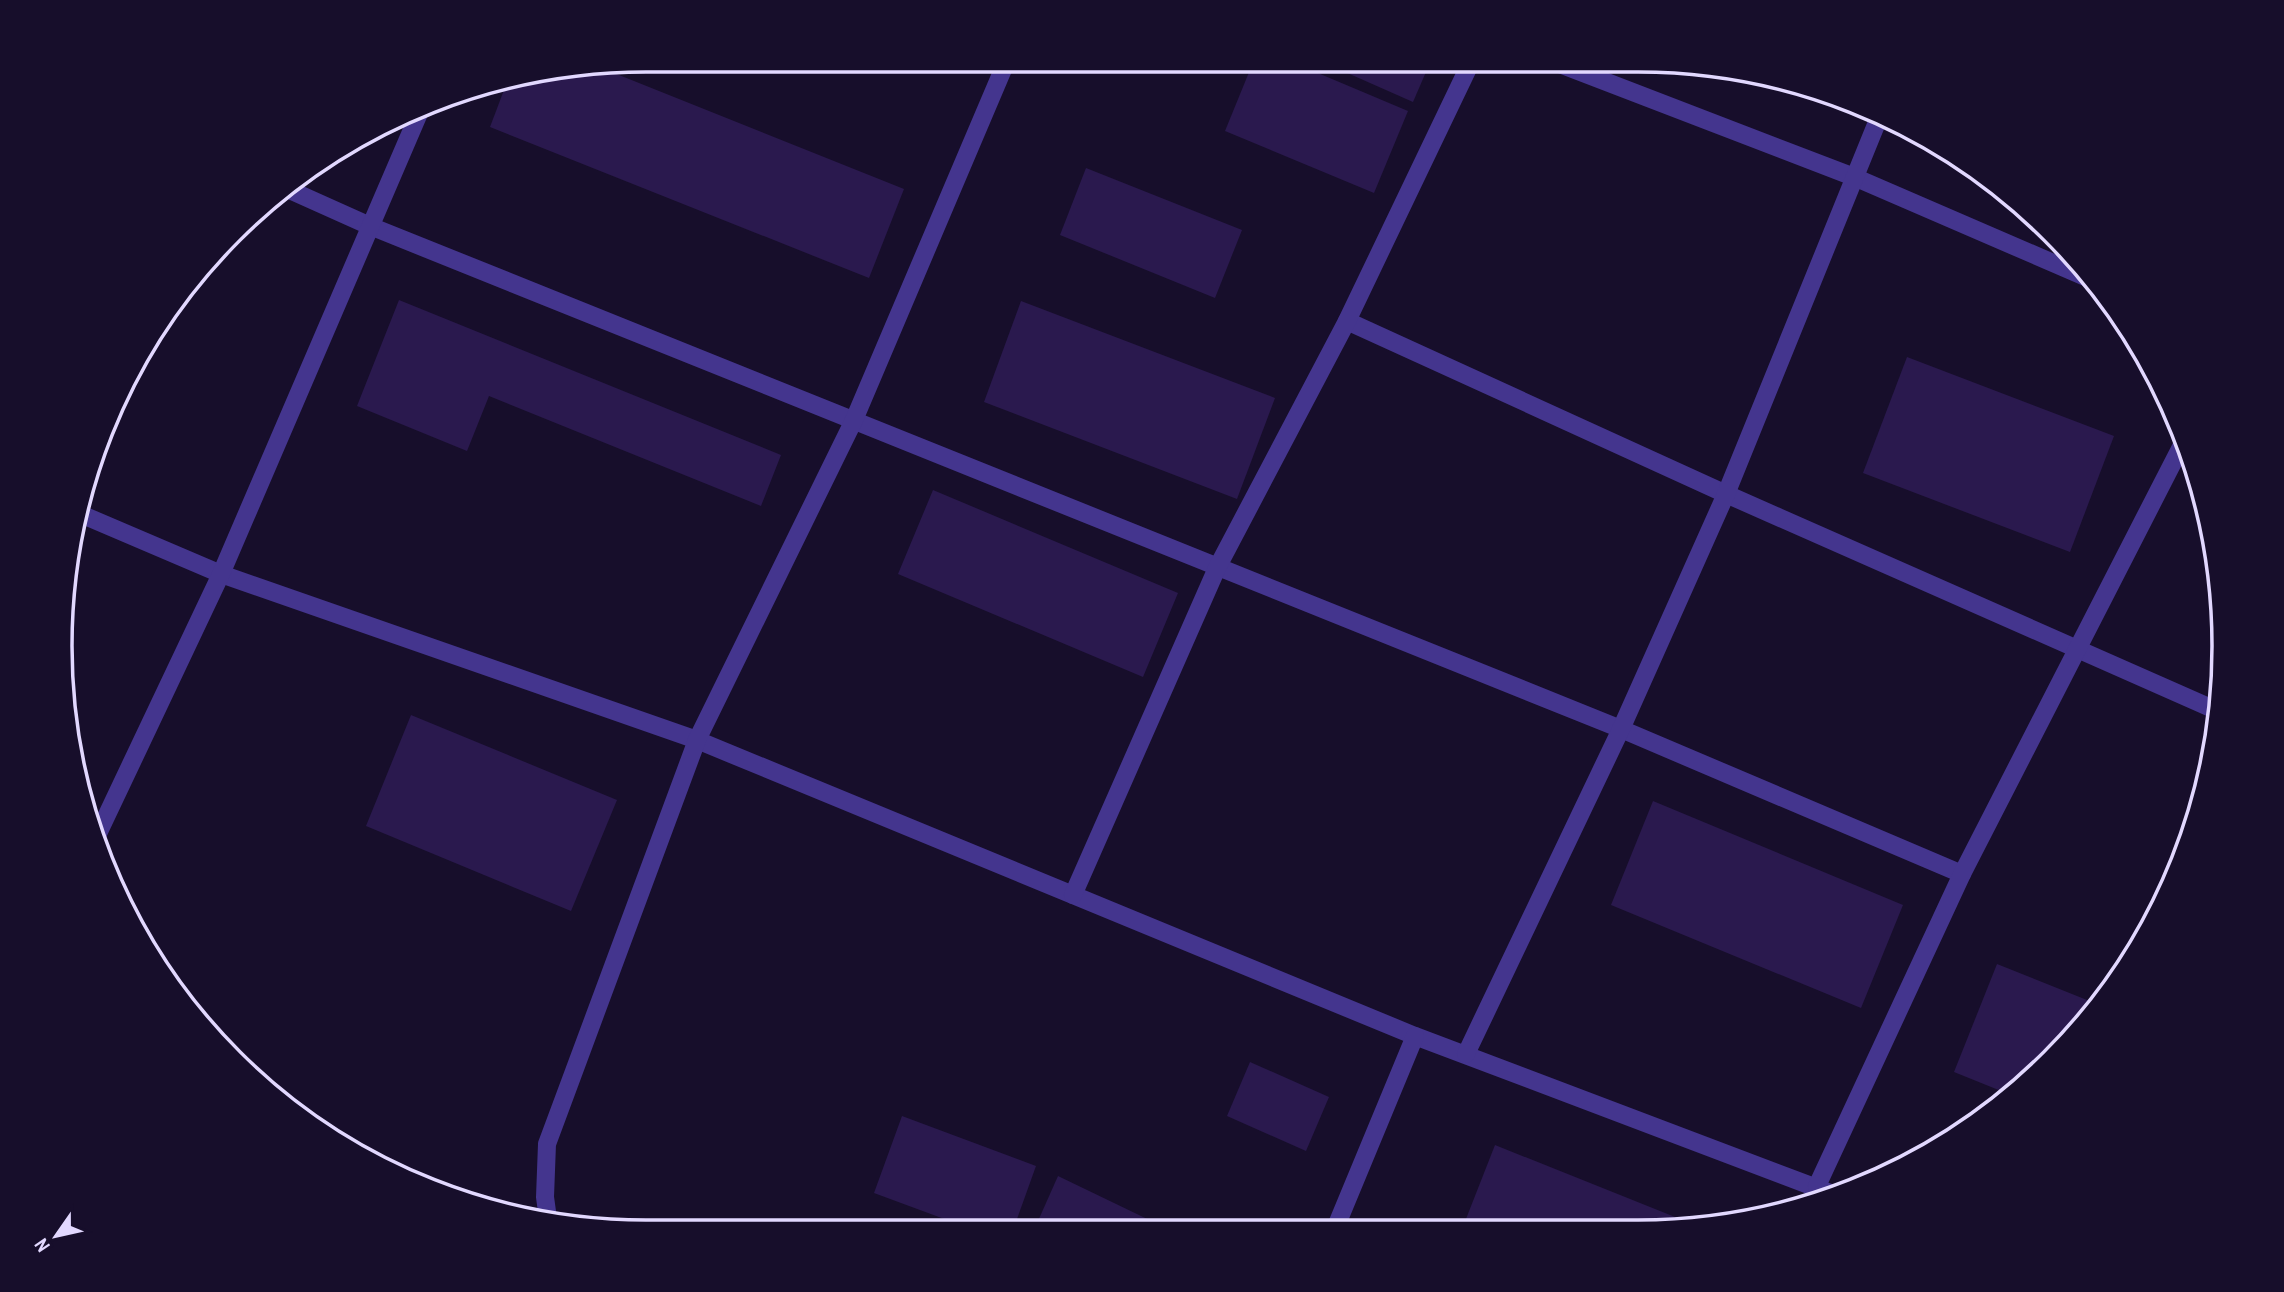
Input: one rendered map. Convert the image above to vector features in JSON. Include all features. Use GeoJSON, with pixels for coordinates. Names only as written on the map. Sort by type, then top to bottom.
{"type":"FeatureCollection","features":[{"type":"Feature","properties":{"kind":"street"},"geometry":{"type":"LineString","coordinates":[[547,1211],[547,1144],[697,740],[854,420],[1002,72]]}},
{"type":"Feature","properties":{"kind":"street"},"geometry":{"type":"LineString","coordinates":[[1073,895],[1217,568],[1347,321],[1467,72]]}},
{"type":"Feature","properties":{"kind":"street"},"geometry":{"type":"LineString","coordinates":[[1581,72],[1854,177],[2074,272]]}},
{"type":"Feature","properties":{"kind":"street"},"geometry":{"type":"LineString","coordinates":[[101,828],[221,574],[416,120]]}},
{"type":"Feature","properties":{"kind":"street"},"geometry":{"type":"LineString","coordinates":[[1466,1054],[1621,729],[1726,494],[1877,124]]}},
{"type":"Feature","properties":{"kind":"street"},"geometry":{"type":"LineString","coordinates":[[294,192],[370,226],[1621,729],[1962,874]]}},
{"type":"Feature","properties":{"kind":"street"},"geometry":{"type":"LineString","coordinates":[[1347,321],[1726,494],[2209,707]]}},
{"type":"Feature","properties":{"kind":"street"},"geometry":{"type":"LineString","coordinates":[[1817,1186],[1962,874],[2178,451]]}},
{"type":"Feature","properties":{"kind":"street"},"geometry":{"type":"LineString","coordinates":[[87,517],[221,574],[697,740],[1415,1036],[1824,1189]]}},
{"type":"Feature","properties":{"kind":"street"},"geometry":{"type":"LineString","coordinates":[[1339,1220],[1415,1036]]}},
{"type":"Feature","properties":{"kind":"building"},"geometry":{"type":"Polygon","coordinates":[[[1249,72],[1315,72],[1408,111],[1374,193],[1225,131],[1249,72]]]}},
{"type":"Feature","properties":{"kind":"building"},"geometry":{"type":"Polygon","coordinates":[[[1345,72],[1426,72],[1413,102],[1345,72]]]}},
{"type":"Feature","properties":{"kind":"building"},"geometry":{"type":"Polygon","coordinates":[[[614,73],[904,189],[869,278],[490,127],[504,89],[571,77],[614,73]]]}},
{"type":"Feature","properties":{"kind":"building"},"geometry":{"type":"Polygon","coordinates":[[[1086,168],[1242,230],[1215,298],[1060,235],[1086,168]]]}},
{"type":"Feature","properties":{"kind":"building"},"geometry":{"type":"Polygon","coordinates":[[[399,300],[781,455],[761,506],[489,396],[467,451],[357,406],[399,300]]]}},
{"type":"Feature","properties":{"kind":"building"},"geometry":{"type":"Polygon","coordinates":[[[1021,301],[1275,398],[1237,499],[984,402],[1021,301]]]}},
{"type":"Feature","properties":{"kind":"building"},"geometry":{"type":"Polygon","coordinates":[[[1907,357],[2114,436],[2070,552],[1863,473],[1907,357]]]}},
{"type":"Feature","properties":{"kind":"building"},"geometry":{"type":"Polygon","coordinates":[[[933,490],[1178,593],[1143,677],[898,574],[933,490]]]}},
{"type":"Feature","properties":{"kind":"building"},"geometry":{"type":"Polygon","coordinates":[[[411,715],[617,800],[571,911],[366,826],[411,715]]]}},
{"type":"Feature","properties":{"kind":"building"},"geometry":{"type":"Polygon","coordinates":[[[1653,801],[1903,905],[1861,1008],[1611,905],[1653,801]]]}},
{"type":"Feature","properties":{"kind":"building"},"geometry":{"type":"Polygon","coordinates":[[[1997,964],[2090,1001],[2044,1052],[2001,1091],[1954,1072],[1997,964]]]}},
{"type":"Feature","properties":{"kind":"building"},"geometry":{"type":"Polygon","coordinates":[[[1250,1062],[1329,1097],[1306,1151],[1227,1116],[1250,1062]]]}},
{"type":"Feature","properties":{"kind":"building"},"geometry":{"type":"Polygon","coordinates":[[[902,1116],[1036,1166],[1017,1220],[947,1220],[874,1193],[902,1116]]]}},
{"type":"Feature","properties":{"kind":"building"},"geometry":{"type":"Polygon","coordinates":[[[1495,1145],[1679,1219],[1638,1220],[1466,1220],[1495,1145]]]}},
{"type":"Feature","properties":{"kind":"building"},"geometry":{"type":"Polygon","coordinates":[[[1058,1176],[1149,1220],[1038,1220],[1058,1176]]]}}]}
